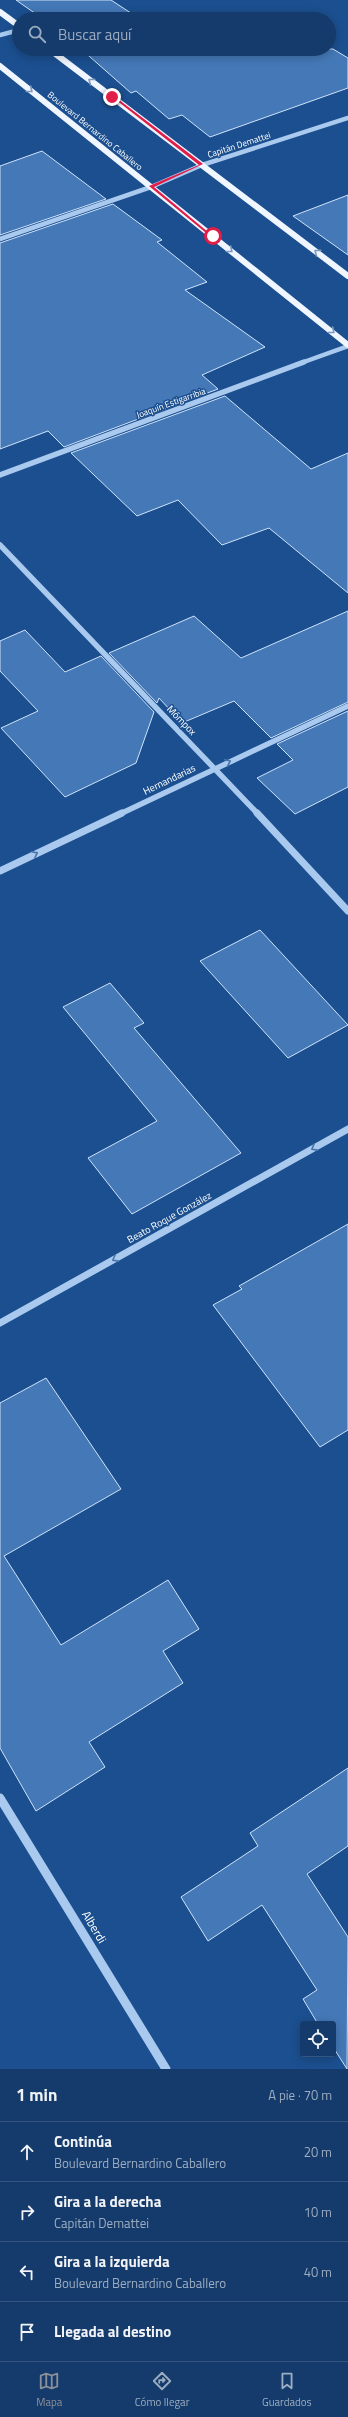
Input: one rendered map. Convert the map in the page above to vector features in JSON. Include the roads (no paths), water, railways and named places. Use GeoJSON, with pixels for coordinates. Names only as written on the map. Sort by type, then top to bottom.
{"type":"FeatureCollection","features":[{"type":"Feature","properties":{"kind":"main road"},"geometry":{"type":"LineString","coordinates":[[0,12],[12,21]]}},
{"type":"Feature","properties":{"kind":"main road"},"geometry":{"type":"LineString","coordinates":[[58,56],[348,276]]}},
{"type":"Feature","properties":{"kind":"main road","name":"Boulevard Bernardino Caballero"},"geometry":{"type":"LineString","coordinates":[[0,66],[348,345]]}},
{"type":"Feature","properties":{"kind":"street"},"geometry":{"type":"LineString","coordinates":[[0,35],[12,32]]}},
{"type":"Feature","properties":{"kind":"street","name":"Capitán Demattei"},"geometry":{"type":"LineString","coordinates":[[0,239],[151,186],[202,165],[348,118]]}},
{"type":"Feature","properties":{"kind":"street","name":"Joaquín Estigarribia"},"geometry":{"type":"LineString","coordinates":[[0,475],[348,345]]}},
{"type":"Feature","properties":{"kind":"street","name":"Mómpox"},"geometry":{"type":"LineString","coordinates":[[0,545],[215,768],[348,911]]}},
{"type":"Feature","properties":{"kind":"street","name":"Hernandarias"},"geometry":{"type":"LineString","coordinates":[[0,871],[348,706]]}},
{"type":"Feature","properties":{"kind":"street","name":"Beato Roque González"},"geometry":{"type":"LineString","coordinates":[[0,1323],[348,1129]]}},
{"type":"Feature","properties":{"kind":"street","name":"Alberdi"},"geometry":{"type":"LineString","coordinates":[[0,1798],[166,2069]]}}]}
